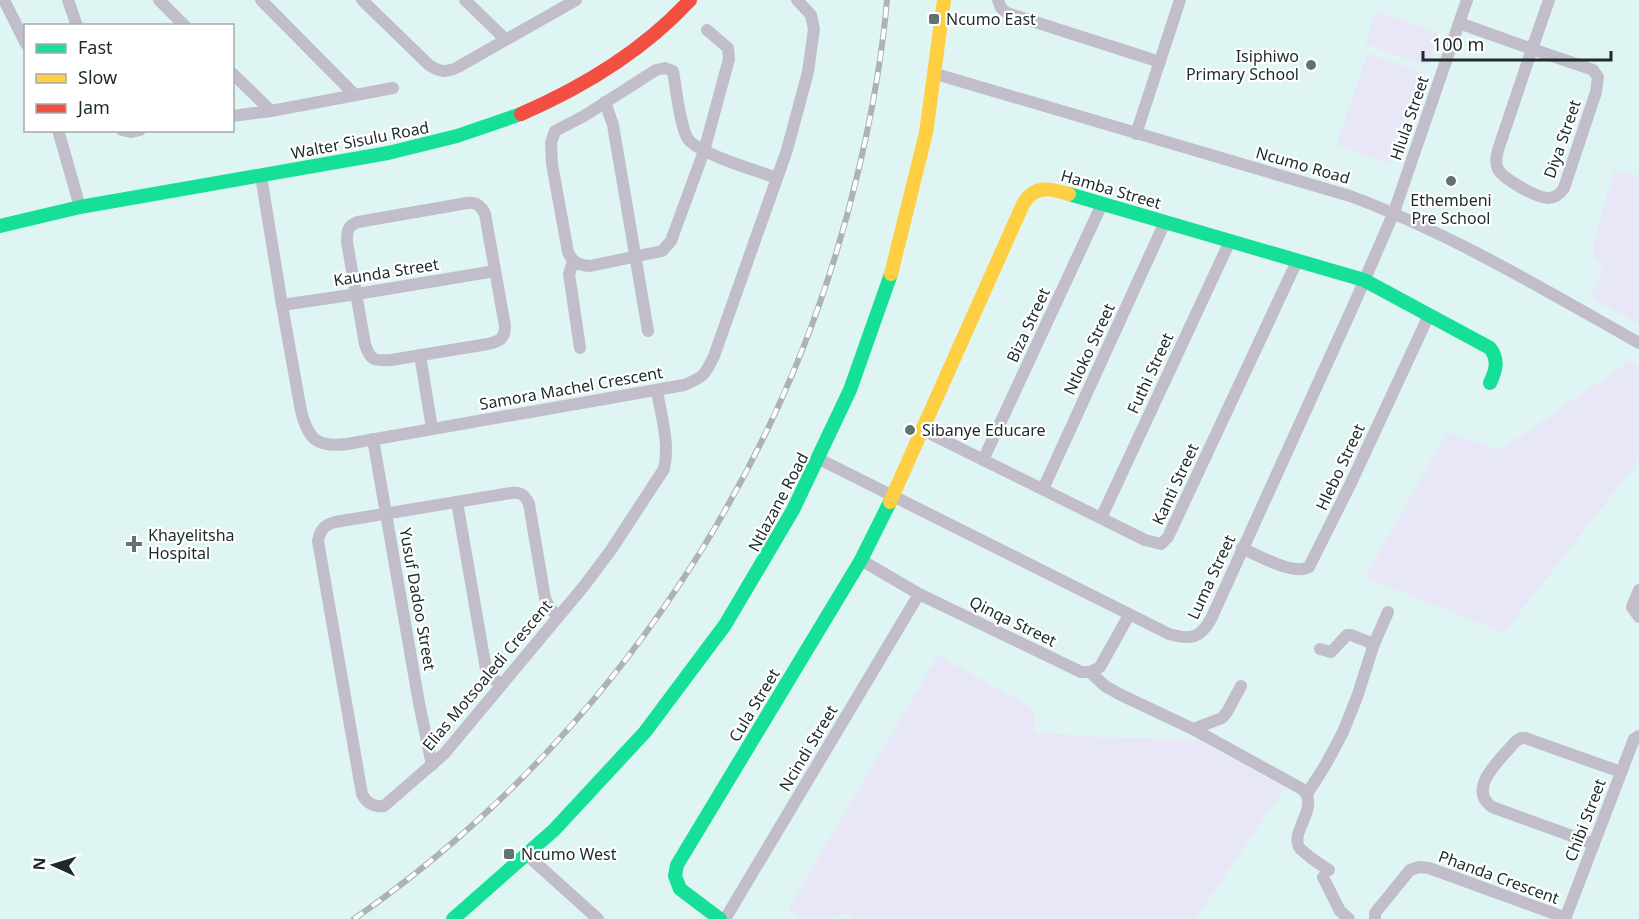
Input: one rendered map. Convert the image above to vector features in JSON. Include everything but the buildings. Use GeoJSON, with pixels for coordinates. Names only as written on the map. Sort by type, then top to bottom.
{"type":"FeatureCollection","features":[{"type":"Feature","properties":{"kind":"street"},"geometry":{"type":"LineString","coordinates":[[4,0],[24,40]]}},
{"type":"Feature","properties":{"kind":"street"},"geometry":{"type":"LineString","coordinates":[[68,0],[76,24]]}},
{"type":"Feature","properties":{"kind":"street"},"geometry":{"type":"LineString","coordinates":[[159,0],[183,24]]}},
{"type":"Feature","properties":{"kind":"street"},"geometry":{"type":"LineString","coordinates":[[261,0],[354,94]]}},
{"type":"Feature","properties":{"kind":"street"},"geometry":{"type":"LineString","coordinates":[[362,0],[429,65],[441,72],[458,67],[572,1]]}},
{"type":"Feature","properties":{"kind":"street"},"geometry":{"type":"LineString","coordinates":[[465,0],[505,39]]}},
{"type":"Feature","properties":{"kind":"street","name":"Walter Sisulu Road"},"geometry":{"type":"LineString","coordinates":[[0,226],[80,207],[436,143],[504,122],[601,73],[658,30],[690,0]]}},
{"type":"Feature","properties":{"kind":"street","name":"Samora Machel Crescent"},"geometry":{"type":"LineString","coordinates":[[261,176],[301,411],[311,436],[326,445],[335,446],[684,385],[700,379],[714,356],[787,150],[814,42],[812,15],[797,0]]}},
{"type":"Feature","properties":{"kind":"street","name":"Ntlazane Road"},"geometry":{"type":"LineString","coordinates":[[453,919],[502,878],[575,810],[633,746],[703,656],[754,581],[785,527],[853,385],[891,279],[921,164],[936,74],[944,0]]}},
{"type":"Feature","properties":{"kind":"street"},"geometry":{"type":"LineString","coordinates":[[998,0],[1001,8],[1007,13],[1160,62]]}},
{"type":"Feature","properties":{"kind":"street"},"geometry":{"type":"LineString","coordinates":[[1136,134],[1179,0]]}},
{"type":"Feature","properties":{"kind":"street","name":"Hlula Street"},"geometry":{"type":"LineString","coordinates":[[1394,212],[1467,0]]}},
{"type":"Feature","properties":{"kind":"street"},"geometry":{"type":"LineString","coordinates":[[1532,50],[1549,0]]}},
{"type":"Feature","properties":{"kind":"street","name":"Diya Street"},"geometry":{"type":"LineString","coordinates":[[1459,23],[1588,68],[1593,70],[1598,77],[1596,92],[1564,188],[1561,193],[1550,198],[1537,195],[1505,178],[1496,166],[1498,150],[1532,50]]}},
{"type":"Feature","properties":{"kind":"street"},"geometry":{"type":"LineString","coordinates":[[707,30],[728,48],[729,59],[704,151],[671,241],[662,251],[590,266],[573,262],[568,252],[552,164],[550,143],[555,131],[584,116],[656,70],[665,68],[673,71],[684,128],[689,140],[704,151],[777,178]]}},
{"type":"Feature","properties":{"kind":"street","name":"Ncumo Road"},"geometry":{"type":"LineString","coordinates":[[936,74],[1350,196],[1394,212],[1507,269],[1639,343]]}},
{"type":"Feature","properties":{"kind":"street"},"geometry":{"type":"LineString","coordinates":[[234,75],[271,111]]}},
{"type":"Feature","properties":{"kind":"street"},"geometry":{"type":"LineString","coordinates":[[234,116],[393,88]]}},
{"type":"Feature","properties":{"kind":"street"},"geometry":{"type":"LineString","coordinates":[[605,102],[613,125],[648,331]]}},
{"type":"Feature","properties":{"kind":"street"},"geometry":{"type":"LineString","coordinates":[[59,132],[80,207]]}},
{"type":"Feature","properties":{"kind":"street","name":"Hamba Street"},"geometry":{"type":"LineString","coordinates":[[893,496],[1027,198],[1038,189],[1051,189],[1364,280]]}},
{"type":"Feature","properties":{"kind":"street"},"geometry":{"type":"LineString","coordinates":[[473,202],[485,214],[505,332],[501,340],[381,361],[371,357],[368,353],[357,294],[347,242],[347,229],[351,224],[473,202]]}},
{"type":"Feature","properties":{"kind":"street","name":"Biza Street"},"geometry":{"type":"LineString","coordinates":[[983,460],[1102,204]]}},
{"type":"Feature","properties":{"kind":"street","name":"Luma Street"},"geometry":{"type":"LineString","coordinates":[[819,459],[1169,634],[1192,637],[1202,633],[1211,619],[1394,212]]}},
{"type":"Feature","properties":{"kind":"street","name":"Ntloko Street"},"geometry":{"type":"LineString","coordinates":[[1043,489],[1165,222]]}},
{"type":"Feature","properties":{"kind":"street","name":"Futhi Street"},"geometry":{"type":"LineString","coordinates":[[1101,518],[1230,242]]}},
{"type":"Feature","properties":{"kind":"street","name":"Kanti Street"},"geometry":{"type":"LineString","coordinates":[[923,430],[1145,540],[1161,544],[1168,537],[1297,261]]}},
{"type":"Feature","properties":{"kind":"street"},"geometry":{"type":"LineString","coordinates":[[573,262],[569,274],[580,348]]}},
{"type":"Feature","properties":{"kind":"street","name":"Kaunda Street"},"geometry":{"type":"LineString","coordinates":[[282,305],[495,271]]}},
{"type":"Feature","properties":{"kind":"street"},"geometry":{"type":"LineString","coordinates":[[1364,280],[1490,348],[1497,365],[1490,383]]}},
{"type":"Feature","properties":{"kind":"street","name":"Hlebo Street"},"geometry":{"type":"LineString","coordinates":[[1242,548],[1293,569],[1309,567],[1429,315]]}},
{"type":"Feature","properties":{"kind":"street"},"geometry":{"type":"LineString","coordinates":[[420,355],[432,428]]}},
{"type":"Feature","properties":{"kind":"street","name":"Elias Motsoaledi Crescent"},"geometry":{"type":"LineString","coordinates":[[386,514],[328,524],[322,529],[318,541],[362,794],[364,799],[373,806],[384,806],[444,754],[584,586],[611,550],[664,469],[665,445],[657,391]]}},
{"type":"Feature","properties":{"kind":"street","name":"Yusuf Dadoo Street"},"geometry":{"type":"LineString","coordinates":[[373,439],[432,765]]}},
{"type":"Feature","properties":{"kind":"street"},"geometry":{"type":"LineString","coordinates":[[386,514],[516,493],[526,496],[545,598],[550,609],[559,616]]}},
{"type":"Feature","properties":{"kind":"street","name":"Cula Street"},"geometry":{"type":"LineString","coordinates":[[720,919],[680,889],[675,876],[677,865],[861,560],[893,496]]}},
{"type":"Feature","properties":{"kind":"street"},"geometry":{"type":"LineString","coordinates":[[457,502],[486,669],[492,678],[501,684]]}},
{"type":"Feature","properties":{"kind":"street","name":"Qinqa Street"},"geometry":{"type":"LineString","coordinates":[[861,560],[919,594],[1081,672],[1090,672]]}},
{"type":"Feature","properties":{"kind":"street"},"geometry":{"type":"LineString","coordinates":[[1639,590],[1632,607],[1639,617]]}},
{"type":"Feature","properties":{"kind":"street","name":"Ncindi Street"},"geometry":{"type":"LineString","coordinates":[[725,919],[919,594]]}},
{"type":"Feature","properties":{"kind":"street"},"geometry":{"type":"LineString","coordinates":[[1307,794],[1343,732],[1374,644],[1388,612]]}},
{"type":"Feature","properties":{"kind":"street"},"geometry":{"type":"LineString","coordinates":[[1129,615],[1100,667],[1090,672],[1105,686],[1119,694],[1193,729],[1302,789],[1309,801],[1297,840],[1299,848],[1326,874],[1340,911],[1349,919]]}},
{"type":"Feature","properties":{"kind":"street"},"geometry":{"type":"LineString","coordinates":[[1320,649],[1331,652],[1347,635],[1374,644]]}},
{"type":"Feature","properties":{"kind":"street"},"geometry":{"type":"LineString","coordinates":[[1193,729],[1222,718],[1241,686]]}},
{"type":"Feature","properties":{"kind":"street","name":"Chibi Street"},"geometry":{"type":"LineString","coordinates":[[1566,919],[1634,739],[1639,736]]}},
{"type":"Feature","properties":{"kind":"street"},"geometry":{"type":"LineString","coordinates":[[1594,844],[1492,807],[1483,798],[1483,784],[1494,767],[1521,738],[1529,738],[1621,772]]}},
{"type":"Feature","properties":{"kind":"street"},"geometry":{"type":"LineString","coordinates":[[527,855],[598,919]]}},
{"type":"Feature","properties":{"kind":"street","name":"Phanda Crescent"},"geometry":{"type":"LineString","coordinates":[[1375,919],[1375,913],[1410,870],[1419,867],[1429,868],[1566,919]]}},
{"type":"Feature","properties":{"kind":"shaded area"},"geometry":{"type":"Polygon","coordinates":[[[1376,11],[1438,33],[1427,66],[1365,44],[1376,11]]]}},
{"type":"Feature","properties":{"kind":"shaded area"},"geometry":{"type":"Polygon","coordinates":[[[1368,53],[1423,72],[1391,164],[1336,145],[1368,53]]]}},
{"type":"Feature","properties":{"kind":"shaded area"},"geometry":{"type":"Polygon","coordinates":[[[1614,170],[1639,177],[1639,324],[1589,297],[1603,269],[1596,265],[1598,261],[1593,257],[1595,252],[1592,250],[1614,170]]]}},
{"type":"Feature","properties":{"kind":"shaded area"},"geometry":{"type":"Polygon","coordinates":[[[1630,361],[1639,366],[1639,460],[1504,633],[1365,577],[1447,432],[1500,450],[1630,361]]]}},
{"type":"Feature","properties":{"kind":"shaded area"},"geometry":{"type":"Polygon","coordinates":[[[938,655],[1031,707],[1035,718],[1034,732],[1099,737],[1199,740],[1285,788],[1195,919],[853,919],[849,913],[827,919],[802,919],[788,909],[938,655]]]}},
{"type":"Feature","properties":{"kind":"railway"},"geometry":{"type":"LineString","coordinates":[[354,919],[446,848],[530,769],[607,683],[676,590],[735,492],[786,388],[828,280],[868,127],[887,0]]}},
{"type":"Feature","properties":{"kind":"traffic: fast"},"geometry":{"type":"LineString","coordinates":[[0,226],[80,207],[388,153],[457,136],[521,114]]}},
{"type":"Feature","properties":{"kind":"traffic: fast"},"geometry":{"type":"LineString","coordinates":[[1069,194],[1364,280],[1490,348],[1496,365],[1490,383]]}},
{"type":"Feature","properties":{"kind":"traffic: fast"},"geometry":{"type":"LineString","coordinates":[[453,919],[554,830],[645,732],[725,625],[793,510],[850,390],[891,274]]}},
{"type":"Feature","properties":{"kind":"traffic: fast"},"geometry":{"type":"LineString","coordinates":[[720,919],[680,889],[675,876],[677,865],[861,560],[890,502]]}},
{"type":"Feature","properties":{"kind":"traffic: slow"},"geometry":{"type":"LineString","coordinates":[[891,274],[926,133],[944,0]]}},
{"type":"Feature","properties":{"kind":"traffic: slow"},"geometry":{"type":"LineString","coordinates":[[890,502],[1024,202],[1034,192],[1044,189],[1069,194]]}},
{"type":"Feature","properties":{"kind":"traffic: jam"},"geometry":{"type":"LineString","coordinates":[[521,114],[567,92],[612,66],[653,35],[690,0]]}},
{"type":"Feature","properties":{"kind":"place","name":"Ncumo East"},"geometry":{"type":"Point","coordinates":[934,19]}},
{"type":"Feature","properties":{"kind":"place","name":"Isiphiwo Primary School"},"geometry":{"type":"Point","coordinates":[1311,65]}},
{"type":"Feature","properties":{"kind":"place","name":"Ethembeni Pre School"},"geometry":{"type":"Point","coordinates":[1451,181]}},
{"type":"Feature","properties":{"kind":"place","name":"Sibanye Educare"},"geometry":{"type":"Point","coordinates":[910,430]}},
{"type":"Feature","properties":{"kind":"place","name":"Khayelitsha Hospital"},"geometry":{"type":"Point","coordinates":[134,544]}},
{"type":"Feature","properties":{"kind":"place","name":"Ncumo West"},"geometry":{"type":"Point","coordinates":[509,854]}}]}
